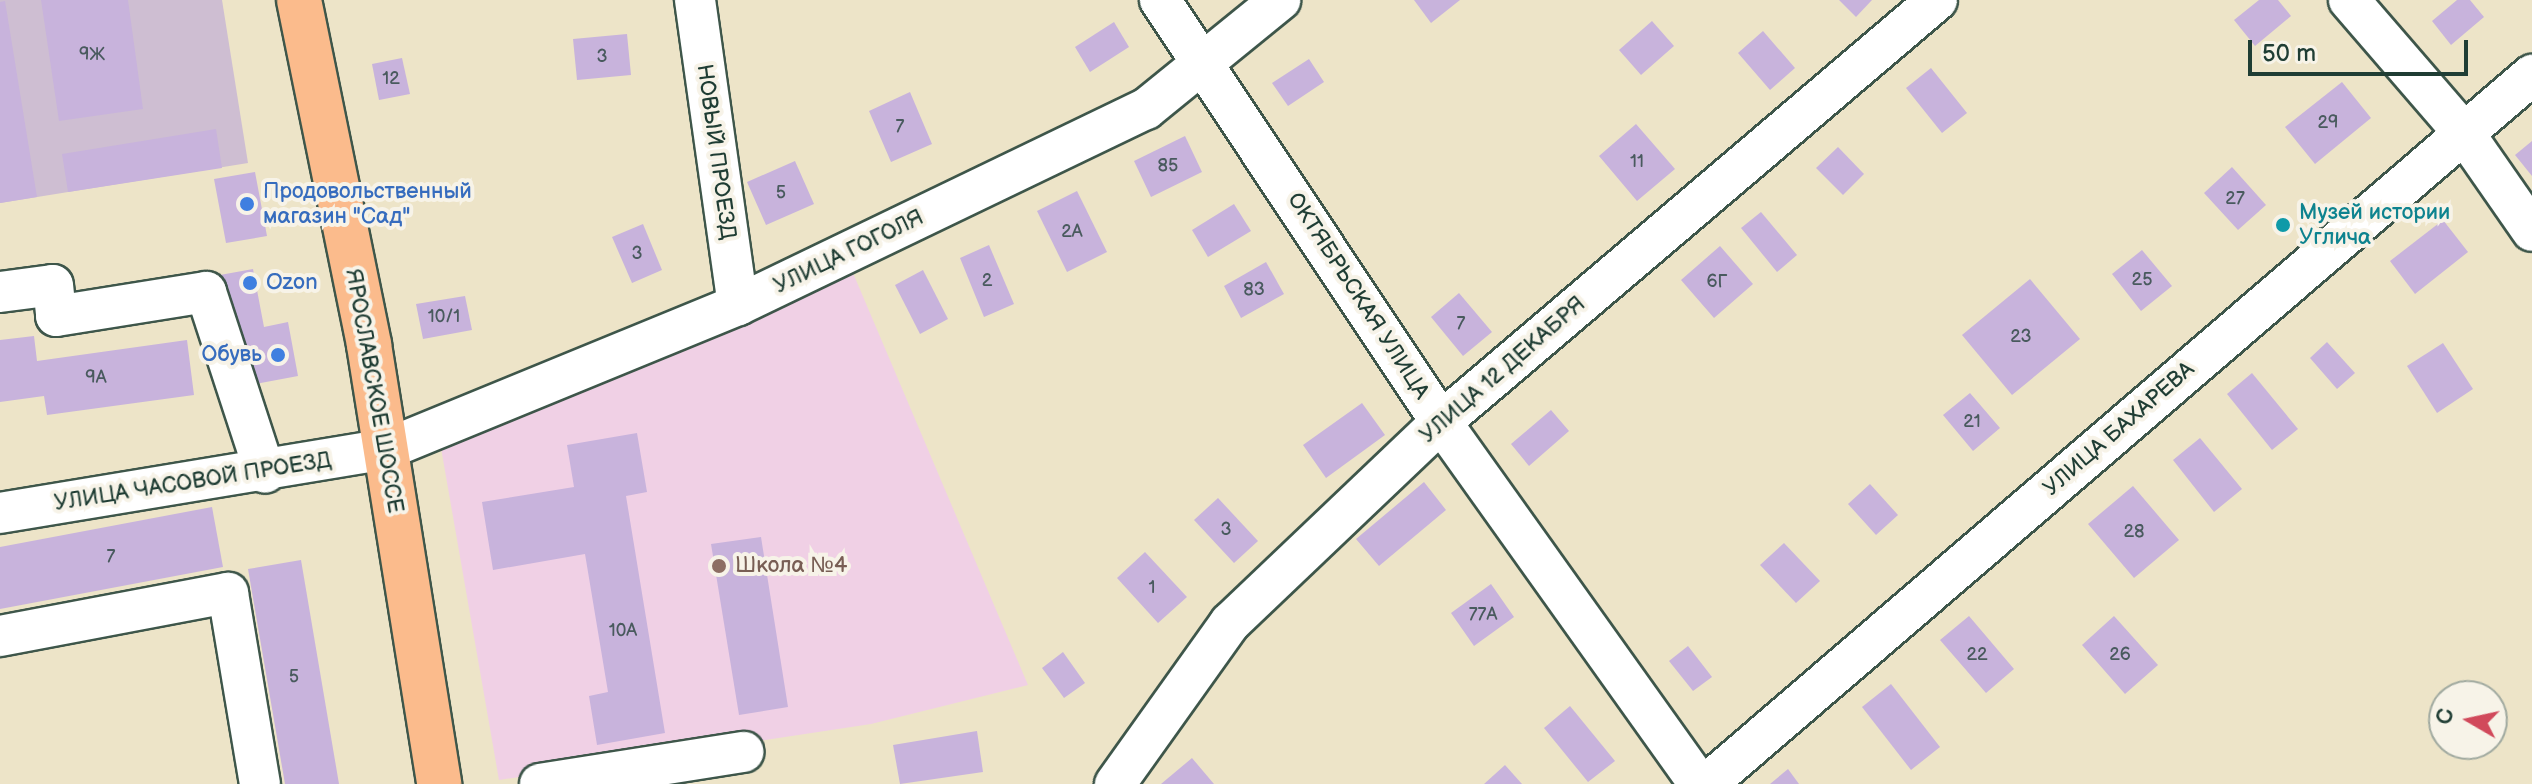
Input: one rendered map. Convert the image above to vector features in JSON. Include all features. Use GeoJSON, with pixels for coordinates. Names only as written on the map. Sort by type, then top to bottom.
{"type":"FeatureCollection","features":[{"type":"Feature","properties":{"kind":"main road","name":"ЯРОСЛАВСКОЕ ШОССЕ"},"geometry":{"type":"LineString","coordinates":[[299,0],[387,449],[439,784]]}},
{"type":"Feature","properties":{"kind":"street","name":"НОВЫЙ ПРОЕЗД"},"geometry":{"type":"LineString","coordinates":[[695,0],[738,305]]}},
{"type":"Feature","properties":{"kind":"street","name":"ОКТЯБРЬСКАЯ УЛИЦА"},"geometry":{"type":"LineString","coordinates":[[1160,0],[1441,422],[1699,784]]}},
{"type":"Feature","properties":{"kind":"street","name":"УЛИЦА ГОГОЛЯ"},"geometry":{"type":"LineString","coordinates":[[387,449],[738,305],[1146,109],[1280,0]]}},
{"type":"Feature","properties":{"kind":"street","name":"УЛИЦА 12 ДЕКАБРЯ"},"geometry":{"type":"LineString","coordinates":[[1115,784],[1230,623],[1441,422],[1937,0]]}},
{"type":"Feature","properties":{"kind":"street"},"geometry":{"type":"LineString","coordinates":[[2349,0],[2464,133],[2532,231]]}},
{"type":"Feature","properties":{"kind":"street","name":"УЛИЦА БАХАРЕВА"},"geometry":{"type":"LineString","coordinates":[[1707,784],[2532,75]]}},
{"type":"Feature","properties":{"kind":"street"},"geometry":{"type":"LineString","coordinates":[[0,292],[53,285],[56,316],[206,292],[265,473]]}},
{"type":"Feature","properties":{"kind":"street","name":"УЛИЦА ЧАСОВОЙ ПРОЕЗД"},"geometry":{"type":"LineString","coordinates":[[0,513],[265,473],[387,449]]}},
{"type":"Feature","properties":{"kind":"street"},"geometry":{"type":"LineString","coordinates":[[0,636],[228,593],[260,784]]}},
{"type":"Feature","properties":{"kind":"street"},"geometry":{"type":"LineString","coordinates":[[540,784],[743,752]]}},
{"type":"Feature","properties":{"kind":"shaded area"},"geometry":{"type":"Polygon","coordinates":[[[0,0],[222,0],[248,163],[0,203],[0,0]]]}},
{"type":"Feature","properties":{"kind":"shaded area","name":"Школа №4"},"geometry":{"type":"Polygon","coordinates":[[[853,273],[1028,685],[871,724],[499,780],[441,448],[853,273]]]}},
{"type":"Feature","properties":{"kind":"building"},"geometry":{"type":"Polygon","coordinates":[[[41,0],[128,0],[143,109],[59,121],[41,0]]]}},
{"type":"Feature","properties":{"kind":"building"},"geometry":{"type":"Polygon","coordinates":[[[1414,0],[1460,0],[1431,23],[1414,0]]]}},
{"type":"Feature","properties":{"kind":"building"},"geometry":{"type":"Polygon","coordinates":[[[1839,0],[1872,0],[1856,17],[1839,0]]]}},
{"type":"Feature","properties":{"kind":"building"},"geometry":{"type":"Polygon","coordinates":[[[2259,0],[2278,0],[2291,16],[2255,46],[2234,20],[2259,0]]]}},
{"type":"Feature","properties":{"kind":"building"},"geometry":{"type":"Polygon","coordinates":[[[2457,0],[2470,0],[2484,17],[2451,45],[2432,21],[2457,0]]]}},
{"type":"Feature","properties":{"kind":"building"},"geometry":{"type":"Polygon","coordinates":[[[5,1],[37,197],[0,203],[0,2],[5,1]]]}},
{"type":"Feature","properties":{"kind":"building"},"geometry":{"type":"Polygon","coordinates":[[[1652,21],[1674,46],[1641,75],[1619,50],[1652,21]]]}},
{"type":"Feature","properties":{"kind":"building"},"geometry":{"type":"Polygon","coordinates":[[[1114,22],[1129,47],[1090,72],[1075,47],[1114,22]]]}},
{"type":"Feature","properties":{"kind":"building"},"geometry":{"type":"Polygon","coordinates":[[[1763,31],[1795,68],[1770,90],[1738,53],[1763,31]]]}},
{"type":"Feature","properties":{"kind":"building"},"geometry":{"type":"Polygon","coordinates":[[[627,34],[631,75],[577,80],[573,39],[627,34]]]}},
{"type":"Feature","properties":{"kind":"building"},"geometry":{"type":"Polygon","coordinates":[[[402,58],[410,94],[379,100],[372,64],[402,58]]]}},
{"type":"Feature","properties":{"kind":"building"},"geometry":{"type":"Polygon","coordinates":[[[1309,59],[1324,82],[1288,106],[1272,83],[1309,59]]]}},
{"type":"Feature","properties":{"kind":"building"},"geometry":{"type":"Polygon","coordinates":[[[1931,68],[1967,113],[1942,133],[1906,88],[1931,68]]]}},
{"type":"Feature","properties":{"kind":"building"},"geometry":{"type":"Polygon","coordinates":[[[2342,82],[2371,118],[2315,164],[2285,127],[2342,82]]]}},
{"type":"Feature","properties":{"kind":"building"},"geometry":{"type":"Polygon","coordinates":[[[910,92],[932,144],[891,162],[869,111],[910,92]]]}},
{"type":"Feature","properties":{"kind":"building"},"geometry":{"type":"Polygon","coordinates":[[[1636,124],[1675,169],[1637,201],[1599,156],[1636,124]]]}},
{"type":"Feature","properties":{"kind":"building"},"geometry":{"type":"Polygon","coordinates":[[[216,129],[222,168],[68,192],[62,154],[216,129]]]}},
{"type":"Feature","properties":{"kind":"building"},"geometry":{"type":"Polygon","coordinates":[[[1185,136],[1202,172],[1151,197],[1134,161],[1185,136]]]}},
{"type":"Feature","properties":{"kind":"building"},"geometry":{"type":"Polygon","coordinates":[[[2532,141],[2532,176],[2515,155],[2532,141]]]}},
{"type":"Feature","properties":{"kind":"building"},"geometry":{"type":"Polygon","coordinates":[[[1838,147],[1864,174],[1843,195],[1816,168],[1838,147]]]}},
{"type":"Feature","properties":{"kind":"building"},"geometry":{"type":"Polygon","coordinates":[[[795,161],[814,204],[766,225],[747,182],[795,161]]]}},
{"type":"Feature","properties":{"kind":"building"},"geometry":{"type":"Polygon","coordinates":[[[2232,167],[2266,205],[2238,230],[2204,193],[2232,167]]]}},
{"type":"Feature","properties":{"kind":"building"},"geometry":{"type":"Polygon","coordinates":[[[255,172],[267,236],[226,243],[214,179],[255,172]]]}},
{"type":"Feature","properties":{"kind":"building"},"geometry":{"type":"Polygon","coordinates":[[[1077,191],[1107,252],[1067,272],[1037,211],[1077,191]]]}},
{"type":"Feature","properties":{"kind":"building"},"geometry":{"type":"Polygon","coordinates":[[[1234,204],[1251,231],[1208,257],[1192,230],[1234,204]]]}},
{"type":"Feature","properties":{"kind":"building"},"geometry":{"type":"Polygon","coordinates":[[[1761,212],[1797,255],[1777,272],[1741,228],[1761,212]]]}},
{"type":"Feature","properties":{"kind":"building"},"geometry":{"type":"Polygon","coordinates":[[[2443,220],[2468,252],[2415,294],[2390,261],[2443,220]]]}},
{"type":"Feature","properties":{"kind":"building"},"geometry":{"type":"Polygon","coordinates":[[[643,224],[662,270],[632,283],[612,237],[643,224]]]}},
{"type":"Feature","properties":{"kind":"building"},"geometry":{"type":"Polygon","coordinates":[[[989,245],[1014,304],[984,317],[960,258],[989,245]]]}},
{"type":"Feature","properties":{"kind":"building"},"geometry":{"type":"Polygon","coordinates":[[[1720,246],[1753,284],[1714,318],[1681,280],[1720,246]]]}},
{"type":"Feature","properties":{"kind":"building"},"geometry":{"type":"Polygon","coordinates":[[[2142,250],[2172,286],[2141,311],[2112,274],[2142,250]]]}},
{"type":"Feature","properties":{"kind":"building"},"geometry":{"type":"Polygon","coordinates":[[[1266,262],[1284,294],[1241,318],[1224,286],[1266,262]]]}},
{"type":"Feature","properties":{"kind":"building"},"geometry":{"type":"Polygon","coordinates":[[[253,269],[264,327],[288,322],[298,376],[240,387],[220,275],[253,269]]]}},
{"type":"Feature","properties":{"kind":"building"},"geometry":{"type":"Polygon","coordinates":[[[923,270],[948,319],[920,334],[895,285],[923,270]]]}},
{"type":"Feature","properties":{"kind":"building"},"geometry":{"type":"Polygon","coordinates":[[[2030,279],[2080,339],[2012,395],[1962,335],[2030,279]]]}},
{"type":"Feature","properties":{"kind":"building"},"geometry":{"type":"Polygon","coordinates":[[[1459,293],[1492,332],[1463,356],[1431,317],[1459,293]]]}},
{"type":"Feature","properties":{"kind":"building"},"geometry":{"type":"Polygon","coordinates":[[[465,296],[472,330],[423,339],[416,304],[465,296]]]}},
{"type":"Feature","properties":{"kind":"building"},"geometry":{"type":"Polygon","coordinates":[[[34,336],[37,361],[187,340],[194,395],[47,415],[44,396],[0,402],[0,340],[34,336]]]}},
{"type":"Feature","properties":{"kind":"building"},"geometry":{"type":"Polygon","coordinates":[[[2327,342],[2355,373],[2337,389],[2310,358],[2327,342]]]}},
{"type":"Feature","properties":{"kind":"building"},"geometry":{"type":"Polygon","coordinates":[[[2443,343],[2473,389],[2437,413],[2407,366],[2443,343]]]}},
{"type":"Feature","properties":{"kind":"building"},"geometry":{"type":"Polygon","coordinates":[[[2252,373],[2298,429],[2272,450],[2227,394],[2252,373]]]}},
{"type":"Feature","properties":{"kind":"building"},"geometry":{"type":"Polygon","coordinates":[[[1970,393],[2000,428],[1973,451],[1943,415],[1970,393]]]}},
{"type":"Feature","properties":{"kind":"building"},"geometry":{"type":"Polygon","coordinates":[[[1362,403],[1385,435],[1326,478],[1303,445],[1362,403]]]}},
{"type":"Feature","properties":{"kind":"building"},"geometry":{"type":"Polygon","coordinates":[[[1551,410],[1569,431],[1529,466],[1511,444],[1551,410]]]}},
{"type":"Feature","properties":{"kind":"building"},"geometry":{"type":"Polygon","coordinates":[[[637,433],[647,492],[626,496],[665,733],[597,745],[589,696],[608,692],[585,554],[493,570],[482,502],[574,487],[567,445],[637,433]]]}},
{"type":"Feature","properties":{"kind":"building"},"geometry":{"type":"Polygon","coordinates":[[[2200,438],[2242,489],[2214,512],[2173,460],[2200,438]]]}},
{"type":"Feature","properties":{"kind":"building"},"geometry":{"type":"Polygon","coordinates":[[[1424,482],[1446,510],[1379,566],[1356,539],[1424,482]]]}},
{"type":"Feature","properties":{"kind":"building"},"geometry":{"type":"Polygon","coordinates":[[[1870,484],[1898,515],[1876,535],[1848,504],[1870,484]]]}},
{"type":"Feature","properties":{"kind":"building"},"geometry":{"type":"Polygon","coordinates":[[[2133,486],[2179,540],[2134,578],[2088,524],[2133,486]]]}},
{"type":"Feature","properties":{"kind":"building"},"geometry":{"type":"Polygon","coordinates":[[[1218,498],[1258,541],[1234,563],[1194,520],[1218,498]]]}},
{"type":"Feature","properties":{"kind":"building"},"geometry":{"type":"Polygon","coordinates":[[[212,507],[223,567],[0,609],[0,547],[212,507]]]}},
{"type":"Feature","properties":{"kind":"building"},"geometry":{"type":"Polygon","coordinates":[[[761,537],[788,707],[739,715],[711,544],[761,537]]]}},
{"type":"Feature","properties":{"kind":"building"},"geometry":{"type":"Polygon","coordinates":[[[1784,543],[1820,581],[1796,603],[1760,565],[1784,543]]]}},
{"type":"Feature","properties":{"kind":"building"},"geometry":{"type":"Polygon","coordinates":[[[1145,552],[1187,597],[1158,623],[1117,578],[1145,552]]]}},
{"type":"Feature","properties":{"kind":"building"},"geometry":{"type":"Polygon","coordinates":[[[301,560],[339,784],[285,784],[248,569],[301,560]]]}},
{"type":"Feature","properties":{"kind":"building"},"geometry":{"type":"Polygon","coordinates":[[[1491,584],[1514,617],[1474,646],[1451,613],[1491,584]]]}},
{"type":"Feature","properties":{"kind":"building"},"geometry":{"type":"Polygon","coordinates":[[[1969,616],[2014,669],[1986,693],[1940,640],[1969,616]]]}},
{"type":"Feature","properties":{"kind":"building"},"geometry":{"type":"Polygon","coordinates":[[[2114,616],[2158,665],[2125,694],[2082,645],[2114,616]]]}},
{"type":"Feature","properties":{"kind":"building"},"geometry":{"type":"Polygon","coordinates":[[[1688,646],[1712,677],[1693,691],[1669,661],[1688,646]]]}},
{"type":"Feature","properties":{"kind":"building"},"geometry":{"type":"Polygon","coordinates":[[[1063,652],[1085,683],[1064,698],[1042,668],[1063,652]]]}},
{"type":"Feature","properties":{"kind":"building"},"geometry":{"type":"Polygon","coordinates":[[[1891,684],[1940,747],[1911,770],[1862,707],[1891,684]]]}},
{"type":"Feature","properties":{"kind":"building"},"geometry":{"type":"Polygon","coordinates":[[[1570,706],[1615,761],[1588,782],[1544,728],[1570,706]]]}},
{"type":"Feature","properties":{"kind":"building"},"geometry":{"type":"Polygon","coordinates":[[[977,731],[983,772],[900,784],[893,745],[977,731]]]}},
{"type":"Feature","properties":{"kind":"building"},"geometry":{"type":"Polygon","coordinates":[[[1192,758],[1214,784],[1161,784],[1192,758]]]}},
{"type":"Feature","properties":{"kind":"building"},"geometry":{"type":"Polygon","coordinates":[[[1505,765],[1522,784],[1484,784],[1505,765]]]}},
{"type":"Feature","properties":{"kind":"building"},"geometry":{"type":"Polygon","coordinates":[[[1788,769],[1799,784],[1770,784],[1788,769]]]}},
{"type":"Feature","properties":{"kind":"place","name":"Продовольственный магазин \"Сад\""},"geometry":{"type":"Point","coordinates":[247,204]}},
{"type":"Feature","properties":{"kind":"place","name":"Музей истории Углича"},"geometry":{"type":"Point","coordinates":[2283,225]}},
{"type":"Feature","properties":{"kind":"place","name":"Ozon"},"geometry":{"type":"Point","coordinates":[250,283]}},
{"type":"Feature","properties":{"kind":"place","name":"Обувь"},"geometry":{"type":"Point","coordinates":[278,355]}},
{"type":"Feature","properties":{"kind":"place","name":"Школа №4"},"geometry":{"type":"Point","coordinates":[719,566]}}]}
